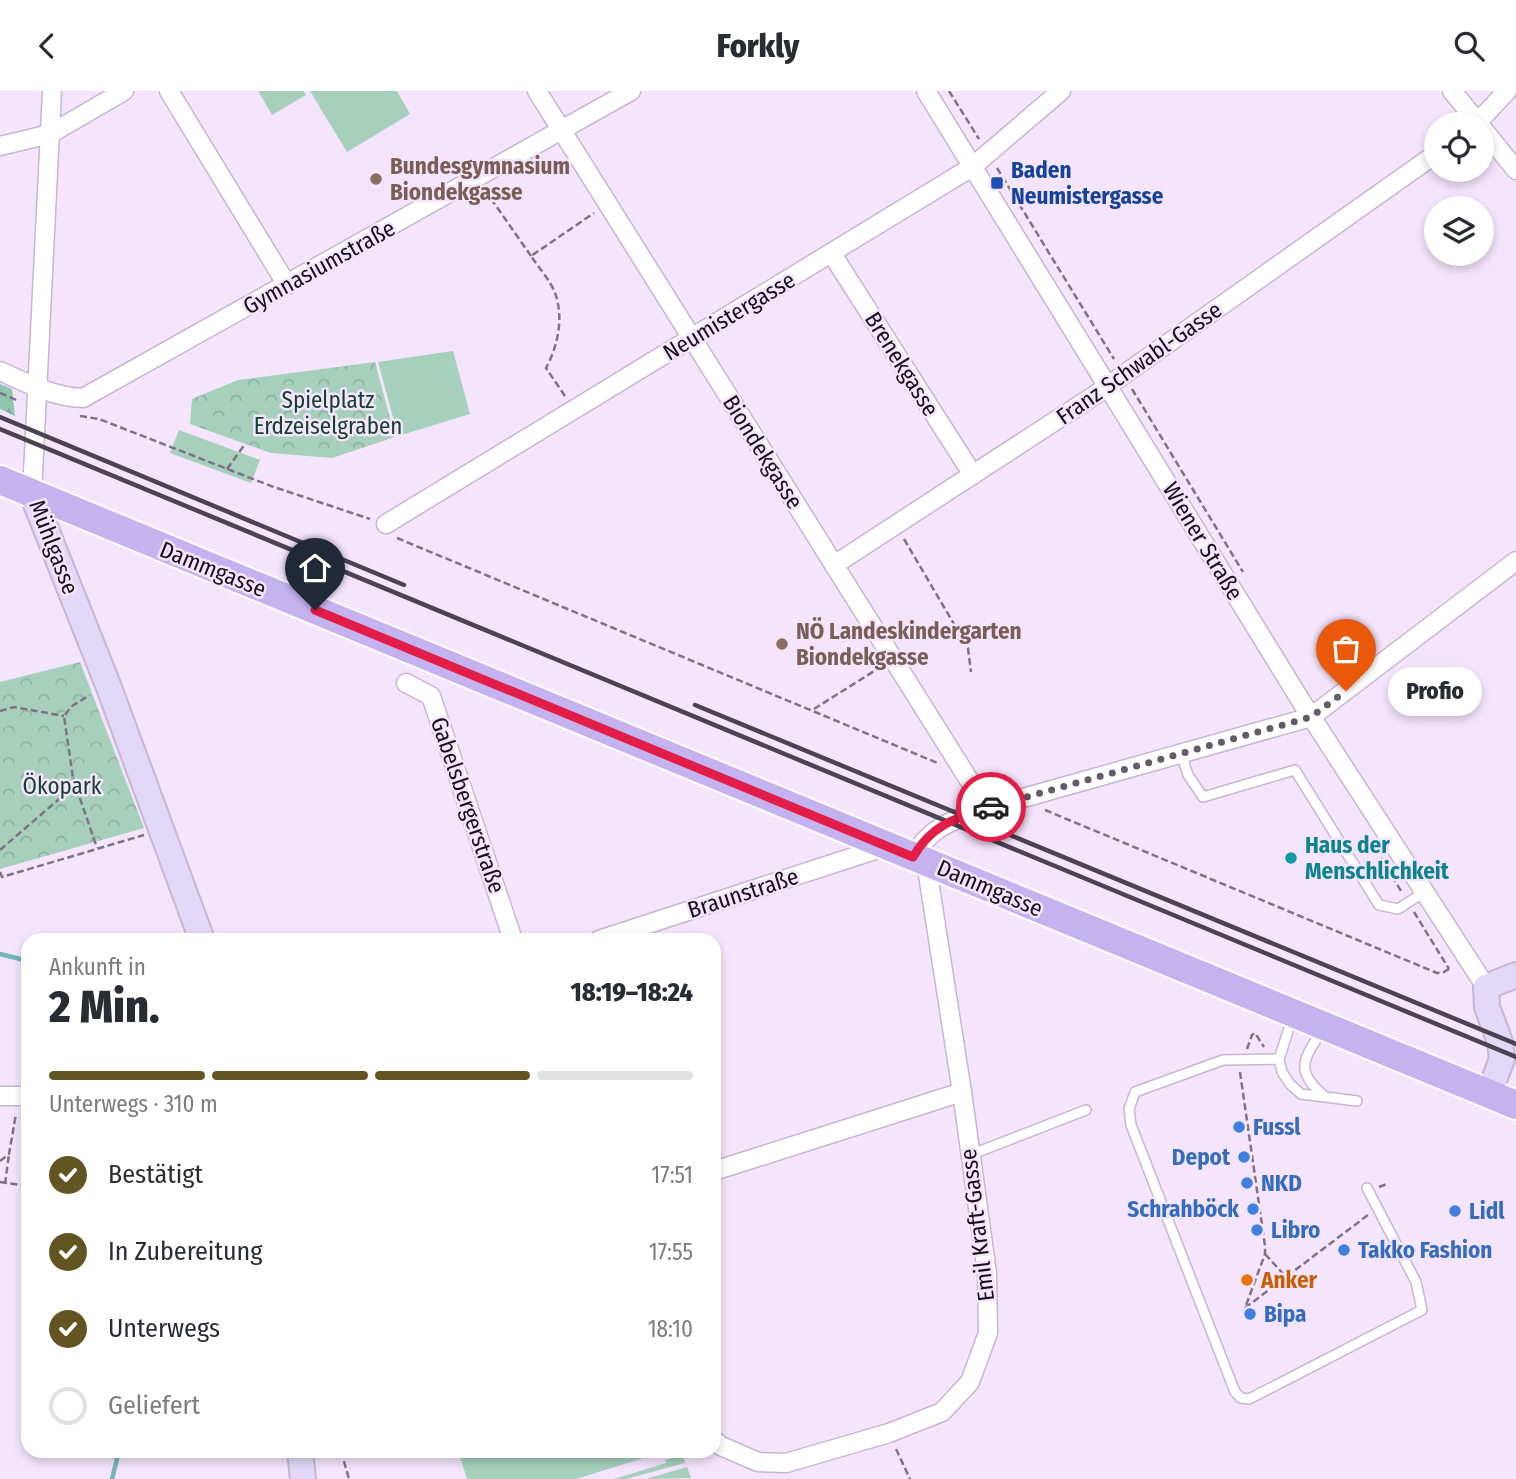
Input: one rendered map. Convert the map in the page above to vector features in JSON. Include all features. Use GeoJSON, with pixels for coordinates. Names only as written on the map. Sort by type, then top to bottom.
{"type":"FeatureCollection","features":[{"type":"Feature","properties":{"kind":"main road","name":"Dammgasse"},"geometry":{"type":"LineString","coordinates":[[0,480],[1324,1027],[1509,1100]]}},
{"type":"Feature","properties":{"kind":"street","name":"Mühlgasse"},"geometry":{"type":"LineString","coordinates":[[52,91],[32,494],[108,685],[199,933]]}},
{"type":"Feature","properties":{"kind":"street"},"geometry":{"type":"LineString","coordinates":[[0,146],[50,134],[124,91]]}},
{"type":"Feature","properties":{"kind":"street"},"geometry":{"type":"LineString","coordinates":[[169,91],[287,285]]}},
{"type":"Feature","properties":{"kind":"street","name":"Biondekgasse"},"geometry":{"type":"LineString","coordinates":[[537,91],[969,781],[999,804]]}},
{"type":"Feature","properties":{"kind":"street","name":"Gymnasiumstraße"},"geometry":{"type":"LineString","coordinates":[[0,371],[38,388],[68,397],[83,398],[631,91]]}},
{"type":"Feature","properties":{"kind":"street","name":"Wiener Straße"},"geometry":{"type":"LineString","coordinates":[[926,91],[1311,717],[1423,893],[1486,987],[1501,1003],[1516,1036]]}},
{"type":"Feature","properties":{"kind":"street","name":"Neumistergasse"},"geometry":{"type":"LineString","coordinates":[[386,523],[972,167],[1061,91]]}},
{"type":"Feature","properties":{"kind":"street"},"geometry":{"type":"LineString","coordinates":[[1452,91],[1469,112]]}},
{"type":"Feature","properties":{"kind":"street"},"geometry":{"type":"LineString","coordinates":[[1490,112],[1507,91]]}},
{"type":"Feature","properties":{"kind":"street"},"geometry":{"type":"LineString","coordinates":[[1494,143],[1516,170]]}},
{"type":"Feature","properties":{"kind":"street","name":"Franz Schwabl-Gasse"},"geometry":{"type":"LineString","coordinates":[[834,565],[1124,376],[1424,162]]}},
{"type":"Feature","properties":{"kind":"street","name":"Brenekgasse"},"geometry":{"type":"LineString","coordinates":[[832,254],[972,475]]}},
{"type":"Feature","properties":{"kind":"street"},"geometry":{"type":"LineString","coordinates":[[920,859],[922,842],[937,827],[999,804],[1311,717],[1514,568]]}},
{"type":"Feature","properties":{"kind":"street","name":"Gabelsbergerstraße"},"geometry":{"type":"LineString","coordinates":[[407,683],[431,697],[511,933]]}},
{"type":"Feature","properties":{"kind":"street","name":"Braunstraße"},"geometry":{"type":"LineString","coordinates":[[620,933],[887,846]]}},
{"type":"Feature","properties":{"kind":"street","name":"Emil Kraft-Gasse"},"geometry":{"type":"LineString","coordinates":[[721,1446],[758,1462],[786,1463],[889,1433],[942,1412],[970,1382],[988,1333],[987,1273],[962,1092],[920,859]]}},
{"type":"Feature","properties":{"kind":"street"},"geometry":{"type":"LineString","coordinates":[[1486,987],[1516,975]]}},
{"type":"Feature","properties":{"kind":"street","name":"Wiener Straße"},"geometry":{"type":"LineString","coordinates":[[1486,987],[1487,1007],[1500,1042],[1509,1100]]}},
{"type":"Feature","properties":{"kind":"street"},"geometry":{"type":"LineString","coordinates":[[721,1169],[962,1092]]}},
{"type":"Feature","properties":{"kind":"street"},"geometry":{"type":"LineString","coordinates":[[0,1096],[21,1096]]}},
{"type":"Feature","properties":{"kind":"street"},"geometry":{"type":"LineString","coordinates":[[301,1458],[303,1479]]}},
{"type":"Feature","properties":{"kind":"lane"},"geometry":{"type":"LineString","coordinates":[[1181,753],[1188,775],[1203,797],[1295,770],[1379,905],[1398,909],[1423,893]]}},
{"type":"Feature","properties":{"kind":"lane"},"geometry":{"type":"LineString","coordinates":[[1293,1014],[1279,1059],[1282,1072],[1301,1094],[1357,1101]]}},
{"type":"Feature","properties":{"kind":"lane"},"geometry":{"type":"LineString","coordinates":[[1324,1027],[1308,1052],[1304,1071],[1307,1080],[1324,1096]]}},
{"type":"Feature","properties":{"kind":"lane"},"geometry":{"type":"LineString","coordinates":[[1279,1059],[1223,1061],[1135,1092],[1129,1109],[1136,1138],[1235,1392],[1241,1398],[1250,1399],[1422,1310],[1416,1282],[1367,1188]]}},
{"type":"Feature","properties":{"kind":"lane"},"geometry":{"type":"LineString","coordinates":[[969,1156],[1086,1110]]}},
{"type":"Feature","properties":{"kind":"path"},"geometry":{"type":"LineString","coordinates":[[949,91],[1246,576]]}},
{"type":"Feature","properties":{"kind":"path"},"geometry":{"type":"LineString","coordinates":[[477,177],[555,292],[560,316],[554,354],[546,368],[574,411]]}},
{"type":"Feature","properties":{"kind":"path"},"geometry":{"type":"LineString","coordinates":[[531,256],[608,203]]}},
{"type":"Feature","properties":{"kind":"path"},"geometry":{"type":"LineString","coordinates":[[99,419],[271,487],[386,523],[393,536],[944,765]]}},
{"type":"Feature","properties":{"kind":"path"},"geometry":{"type":"LineString","coordinates":[[227,469],[245,444]]}},
{"type":"Feature","properties":{"kind":"path"},"geometry":{"type":"LineString","coordinates":[[895,525],[968,648],[971,672]]}},
{"type":"Feature","properties":{"kind":"path"},"geometry":{"type":"LineString","coordinates":[[812,711],[893,659]]}},
{"type":"Feature","properties":{"kind":"path"},"geometry":{"type":"LineString","coordinates":[[97,849],[73,778],[64,716],[72,706],[108,685]]}},
{"type":"Feature","properties":{"kind":"path"},"geometry":{"type":"LineString","coordinates":[[0,711],[14,707],[64,716]]}},
{"type":"Feature","properties":{"kind":"path"},"geometry":{"type":"LineString","coordinates":[[0,850],[65,794],[73,778]]}},
{"type":"Feature","properties":{"kind":"path"},"geometry":{"type":"LineString","coordinates":[[1045,810],[1437,973],[1449,969]]}},
{"type":"Feature","properties":{"kind":"path"},"geometry":{"type":"LineString","coordinates":[[0,872],[2,877],[160,831]]}},
{"type":"Feature","properties":{"kind":"path"},"geometry":{"type":"LineString","coordinates":[[1248,1047],[1240,1075],[1265,1254],[1245,1308],[1377,1207]]}},
{"type":"Feature","properties":{"kind":"path"},"geometry":{"type":"LineString","coordinates":[[5,1184],[21,1104]]}},
{"type":"Feature","properties":{"kind":"path"},"geometry":{"type":"LineString","coordinates":[[0,1161],[9,1154]]}},
{"type":"Feature","properties":{"kind":"path"},"geometry":{"type":"LineString","coordinates":[[0,1182],[21,1185]]}},
{"type":"Feature","properties":{"kind":"path"},"geometry":{"type":"LineString","coordinates":[[1380,1187],[1387,1184]]}},
{"type":"Feature","properties":{"kind":"path"},"geometry":{"type":"LineString","coordinates":[[1265,1254],[1287,1277]]}},
{"type":"Feature","properties":{"kind":"path"},"geometry":{"type":"LineString","coordinates":[[889,1433],[910,1479]]}},
{"type":"Feature","properties":{"kind":"path"},"geometry":{"type":"LineString","coordinates":[[343,1458],[349,1479]]}},
{"type":"Feature","properties":{"kind":"green space"},"geometry":{"type":"Polygon","coordinates":[[[258,91],[304,91],[306,95],[272,115],[258,91]]]}},
{"type":"Feature","properties":{"kind":"green space"},"geometry":{"type":"Polygon","coordinates":[[[310,91],[397,91],[410,114],[347,152],[310,91]]]}},
{"type":"Feature","properties":{"kind":"green space"},"geometry":{"type":"Polygon","coordinates":[[[453,351],[470,414],[398,436],[378,362],[453,351]]]}},
{"type":"Feature","properties":{"kind":"green space","name":"Spielplatz Erdzeiselgraben"},"geometry":{"type":"Polygon","coordinates":[[[375,362],[395,437],[332,458],[271,453],[190,424],[192,399],[238,380],[375,362]]]}},
{"type":"Feature","properties":{"kind":"green space"},"geometry":{"type":"Polygon","coordinates":[[[0,384],[12,389],[15,416],[0,409],[0,384]]]}},
{"type":"Feature","properties":{"kind":"green space"},"geometry":{"type":"Polygon","coordinates":[[[179,430],[260,460],[251,483],[170,453],[179,430]]]}},
{"type":"Feature","properties":{"kind":"green space","name":"Ökopark"},"geometry":{"type":"Polygon","coordinates":[[[80,662],[144,828],[0,869],[0,682],[80,662]]]}},
{"type":"Feature","properties":{"kind":"green space"},"geometry":{"type":"Polygon","coordinates":[[[460,1458],[644,1458],[576,1479],[467,1479],[460,1458]]]}},
{"type":"Feature","properties":{"kind":"green space"},"geometry":{"type":"Polygon","coordinates":[[[684,1458],[685,1463],[626,1479],[614,1479],[666,1463],[665,1460],[684,1458]]]}},
{"type":"Feature","properties":{"kind":"green space"},"geometry":{"type":"Polygon","coordinates":[[[687,1467],[691,1478],[646,1479],[687,1467]]]}},
{"type":"Feature","properties":{"kind":"waterway"},"geometry":{"type":"LineString","coordinates":[[0,954],[21,959]]}},
{"type":"Feature","properties":{"kind":"waterway"},"geometry":{"type":"LineString","coordinates":[[112,1479],[117,1458]]}},
{"type":"Feature","properties":{"kind":"railway"},"geometry":{"type":"LineString","coordinates":[[0,417],[404,585]]}},
{"type":"Feature","properties":{"kind":"railway"},"geometry":{"type":"LineString","coordinates":[[0,429],[1516,1057]]}},
{"type":"Feature","properties":{"kind":"railway"},"geometry":{"type":"LineString","coordinates":[[695,705],[1516,1044]]}},
{"type":"Feature","properties":{"kind":"way so far"},"geometry":{"type":"LineString","coordinates":[[991,807],[1311,717],[1346,691]]}},
{"type":"Feature","properties":{"kind":"place","name":"Bundesgymnasium Biondekgasse"},"geometry":{"type":"Point","coordinates":[376,179]}},
{"type":"Feature","properties":{"kind":"place","name":"Baden Neumistergasse"},"geometry":{"type":"Point","coordinates":[997,183]}},
{"type":"Feature","properties":{"kind":"place","name":"NÖ Landeskindergarten Biondekgasse"},"geometry":{"type":"Point","coordinates":[782,644]}},
{"type":"Feature","properties":{"kind":"place","name":"Profio"},"geometry":{"type":"Point","coordinates":[1346,691]}},
{"type":"Feature","properties":{"kind":"place","name":"Haus der Menschlichkeit"},"geometry":{"type":"Point","coordinates":[1291,858]}},
{"type":"Feature","properties":{"kind":"place","name":"Fussl"},"geometry":{"type":"Point","coordinates":[1239,1127]}},
{"type":"Feature","properties":{"kind":"place","name":"Depot"},"geometry":{"type":"Point","coordinates":[1244,1157]}},
{"type":"Feature","properties":{"kind":"place","name":"NKD"},"geometry":{"type":"Point","coordinates":[1247,1183]}},
{"type":"Feature","properties":{"kind":"place","name":"Schrahböck"},"geometry":{"type":"Point","coordinates":[1253,1209]}},
{"type":"Feature","properties":{"kind":"place","name":"Lidl"},"geometry":{"type":"Point","coordinates":[1455,1211]}},
{"type":"Feature","properties":{"kind":"place","name":"Libro"},"geometry":{"type":"Point","coordinates":[1257,1230]}},
{"type":"Feature","properties":{"kind":"place","name":"Takko Fashion"},"geometry":{"type":"Point","coordinates":[1344,1250]}},
{"type":"Feature","properties":{"kind":"place","name":"Anker"},"geometry":{"type":"Point","coordinates":[1247,1280]}},
{"type":"Feature","properties":{"kind":"place","name":"Bipa"},"geometry":{"type":"Point","coordinates":[1250,1314]}},
{"type":"Feature","properties":{"kind":"route"},"geometry":{"type":"LineString","coordinates":[[315,610],[913,857],[922,842],[937,827],[991,807]]}}]}
